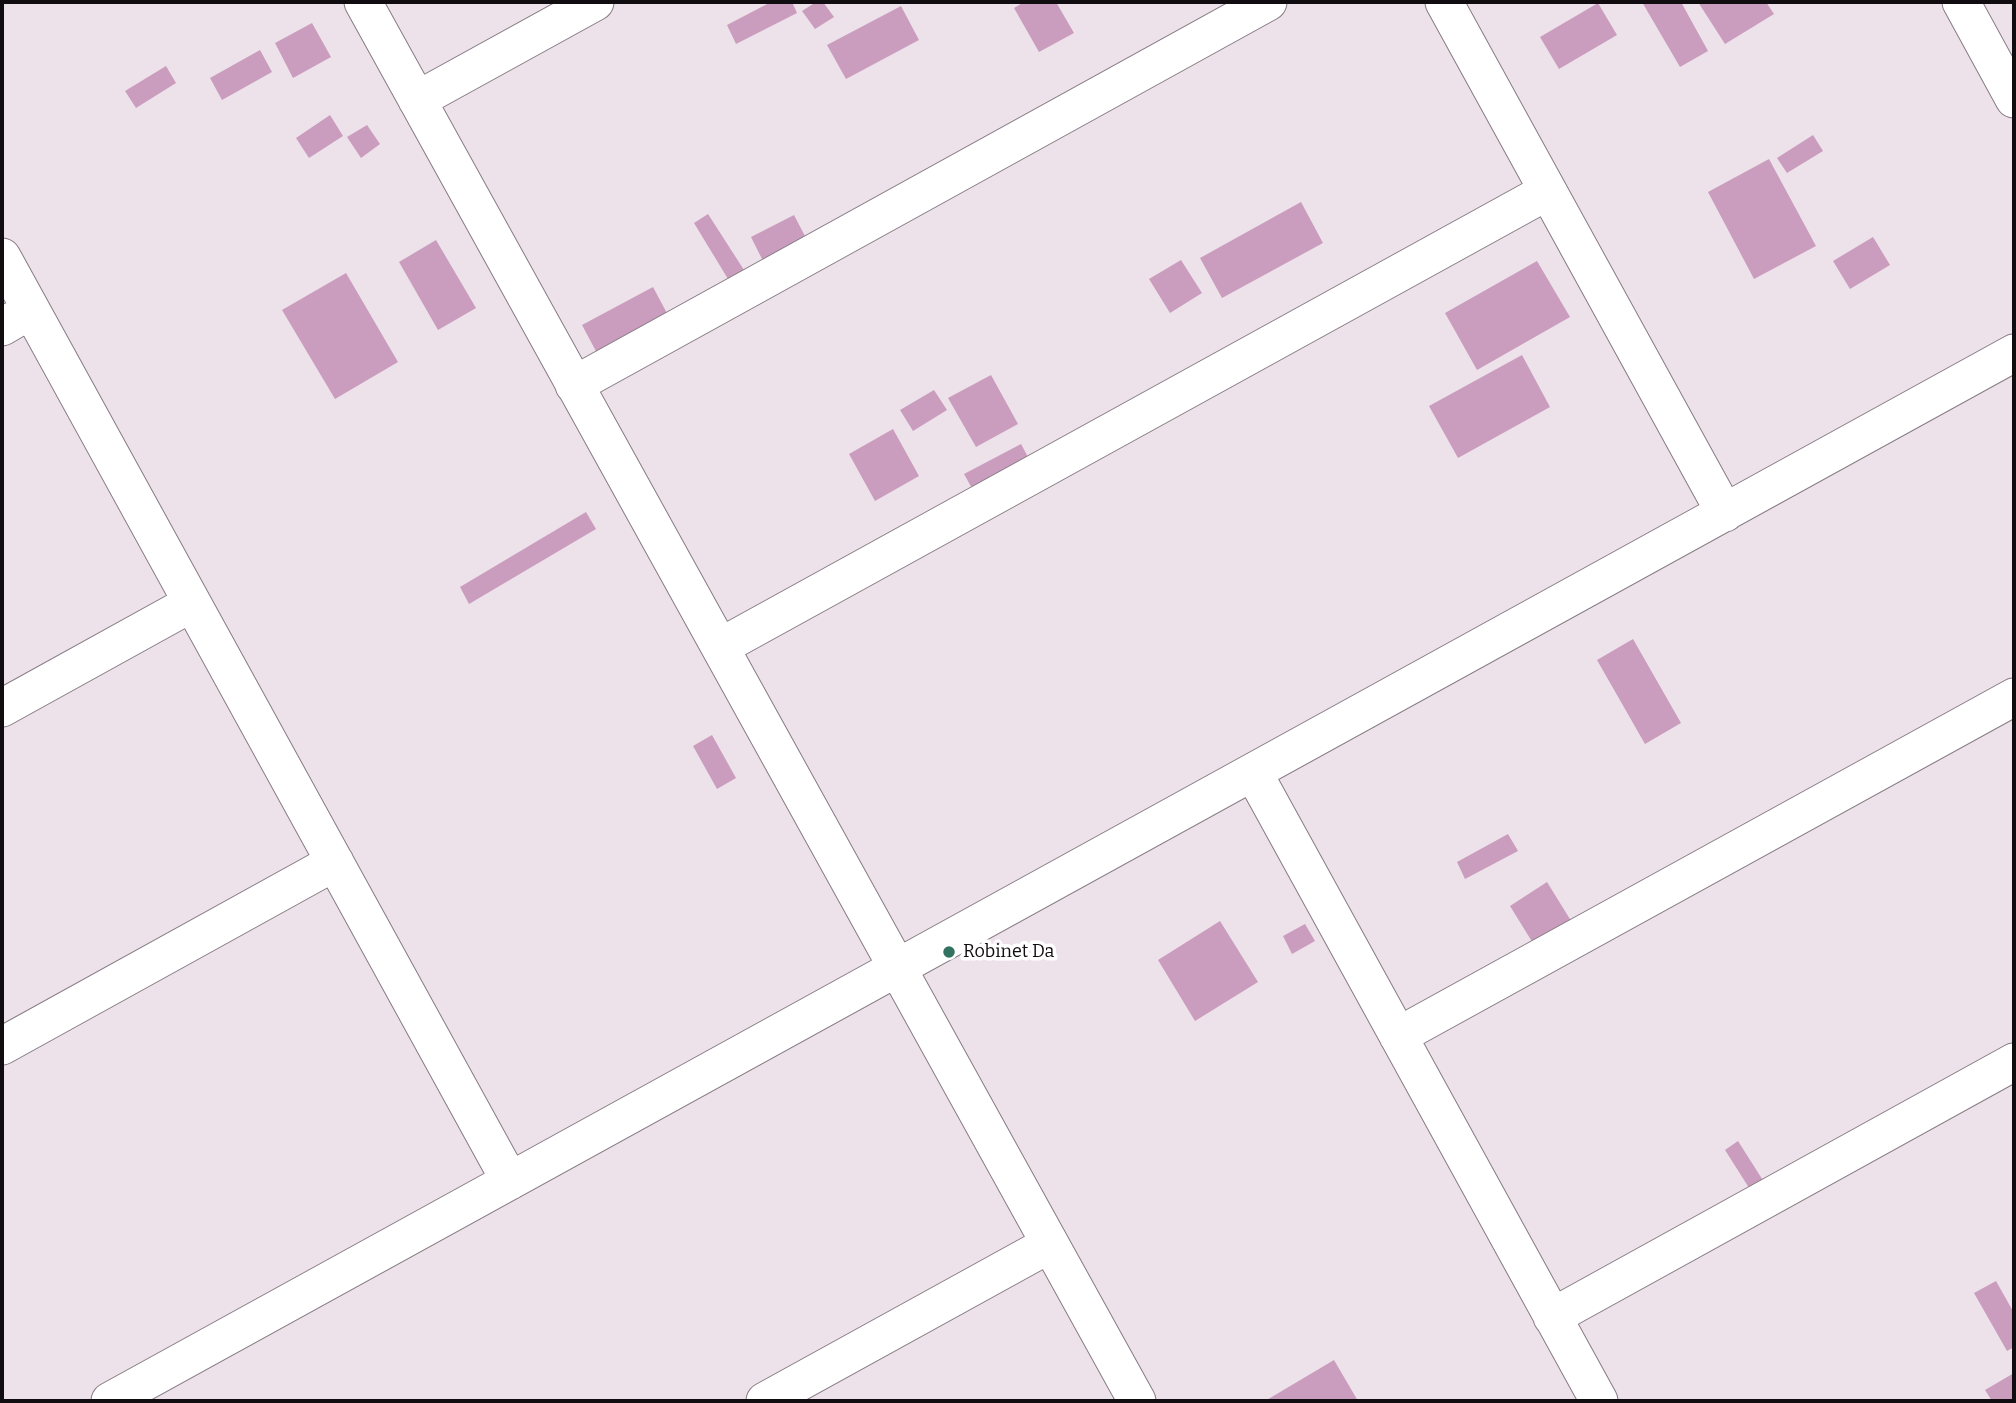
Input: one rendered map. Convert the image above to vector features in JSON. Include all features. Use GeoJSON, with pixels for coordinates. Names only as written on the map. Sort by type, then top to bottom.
{"type":"FeatureCollection","features":[{"type":"Feature","properties":{"kind":"street"},"geometry":{"type":"LineString","coordinates":[[363,2],[1137,1401]]}},
{"type":"Feature","properties":{"kind":"street"},"geometry":{"type":"LineString","coordinates":[[417,100],[595,2]]}},
{"type":"Feature","properties":{"kind":"street"},"geometry":{"type":"LineString","coordinates":[[574,385],[1268,2]]}},
{"type":"Feature","properties":{"kind":"street"},"geometry":{"type":"LineString","coordinates":[[1444,2],[1725,513]]}},
{"type":"Feature","properties":{"kind":"street"},"geometry":{"type":"LineString","coordinates":[[1961,2],[2014,99]]}},
{"type":"Feature","properties":{"kind":"street"},"geometry":{"type":"LineString","coordinates":[[720,647],[1548,191]]}},
{"type":"Feature","properties":{"kind":"street"},"geometry":{"type":"LineString","coordinates":[[2,257],[16,318],[192,603],[510,1181]]}},
{"type":"Feature","properties":{"kind":"street"},"geometry":{"type":"LineString","coordinates":[[110,1401],[2014,353]]}},
{"type":"Feature","properties":{"kind":"street"},"geometry":{"type":"LineString","coordinates":[[2,708],[192,603]]}},
{"type":"Feature","properties":{"kind":"street"},"geometry":{"type":"LineString","coordinates":[[1398,1036],[2014,697]]}},
{"type":"Feature","properties":{"kind":"street"},"geometry":{"type":"LineString","coordinates":[[1253,772],[1598,1401]]}},
{"type":"Feature","properties":{"kind":"street"},"geometry":{"type":"LineString","coordinates":[[2,1046],[335,862]]}},
{"type":"Feature","properties":{"kind":"street"},"geometry":{"type":"LineString","coordinates":[[1552,1317],[2014,1062]]}},
{"type":"Feature","properties":{"kind":"street"},"geometry":{"type":"LineString","coordinates":[[765,1401],[1050,1244]]}},
{"type":"Feature","properties":{"kind":"building"},"geometry":{"type":"Polygon","coordinates":[[[771,2],[792,2],[797,13],[736,44],[727,25],[771,2]]]}},
{"type":"Feature","properties":{"kind":"building"},"geometry":{"type":"Polygon","coordinates":[[[816,2],[823,2],[834,17],[815,29],[802,11],[816,2]]]}},
{"type":"Feature","properties":{"kind":"building"},"geometry":{"type":"Polygon","coordinates":[[[1024,2],[1056,2],[1074,33],[1039,52],[1014,8],[1024,2]]]}},
{"type":"Feature","properties":{"kind":"building"},"geometry":{"type":"Polygon","coordinates":[[[1642,2],[1681,2],[1708,51],[1680,67],[1642,2]]]}},
{"type":"Feature","properties":{"kind":"building"},"geometry":{"type":"Polygon","coordinates":[[[1698,2],[1766,2],[1774,14],[1725,44],[1698,2]]]}},
{"type":"Feature","properties":{"kind":"building"},"geometry":{"type":"Polygon","coordinates":[[[1598,3],[1617,35],[1559,69],[1540,37],[1598,3]]]}},
{"type":"Feature","properties":{"kind":"building"},"geometry":{"type":"Polygon","coordinates":[[[901,6],[919,40],[846,79],[827,45],[901,6]]]}},
{"type":"Feature","properties":{"kind":"building"},"geometry":{"type":"Polygon","coordinates":[[[312,23],[331,57],[293,78],[275,43],[312,23]]]}},
{"type":"Feature","properties":{"kind":"building"},"geometry":{"type":"Polygon","coordinates":[[[260,50],[272,72],[222,100],[210,78],[260,50]]]}},
{"type":"Feature","properties":{"kind":"building"},"geometry":{"type":"Polygon","coordinates":[[[166,66],[176,83],[136,108],[125,91],[166,66]]]}},
{"type":"Feature","properties":{"kind":"building"},"geometry":{"type":"Polygon","coordinates":[[[330,115],[343,136],[309,158],[296,138],[330,115]]]}},
{"type":"Feature","properties":{"kind":"building"},"geometry":{"type":"Polygon","coordinates":[[[367,125],[380,144],[361,158],[347,137],[367,125]]]}},
{"type":"Feature","properties":{"kind":"building"},"geometry":{"type":"Polygon","coordinates":[[[1813,135],[1823,151],[1787,173],[1777,158],[1813,135]]]}},
{"type":"Feature","properties":{"kind":"building"},"geometry":{"type":"Polygon","coordinates":[[[1769,159],[1816,246],[1754,279],[1708,192],[1769,159]]]}},
{"type":"Feature","properties":{"kind":"building"},"geometry":{"type":"Polygon","coordinates":[[[1301,202],[1323,243],[1222,298],[1200,258],[1301,202]]]}},
{"type":"Feature","properties":{"kind":"building"},"geometry":{"type":"Polygon","coordinates":[[[708,214],[744,270],[728,279],[694,223],[708,214]]]}},
{"type":"Feature","properties":{"kind":"building"},"geometry":{"type":"Polygon","coordinates":[[[794,215],[806,238],[763,261],[751,237],[794,215]]]}},
{"type":"Feature","properties":{"kind":"building"},"geometry":{"type":"Polygon","coordinates":[[[1873,237],[1890,265],[1850,289],[1833,261],[1873,237]]]}},
{"type":"Feature","properties":{"kind":"building"},"geometry":{"type":"Polygon","coordinates":[[[436,240],[476,308],[438,330],[399,262],[436,240]]]}},
{"type":"Feature","properties":{"kind":"building"},"geometry":{"type":"Polygon","coordinates":[[[1181,260],[1202,293],[1170,313],[1149,279],[1181,260]]]}},
{"type":"Feature","properties":{"kind":"building"},"geometry":{"type":"Polygon","coordinates":[[[1537,261],[1570,317],[1477,370],[1445,313],[1537,261]]]}},
{"type":"Feature","properties":{"kind":"building"},"geometry":{"type":"Polygon","coordinates":[[[346,273],[398,362],[335,399],[282,310],[346,273]]]}},
{"type":"Feature","properties":{"kind":"building"},"geometry":{"type":"Polygon","coordinates":[[[653,287],[669,317],[598,355],[582,325],[653,287]]]}},
{"type":"Feature","properties":{"kind":"building"},"geometry":{"type":"Polygon","coordinates":[[[1522,355],[1550,407],[1458,458],[1429,406],[1522,355]]]}},
{"type":"Feature","properties":{"kind":"building"},"geometry":{"type":"Polygon","coordinates":[[[991,375],[1018,424],[976,447],[948,398],[991,375]]]}},
{"type":"Feature","properties":{"kind":"building"},"geometry":{"type":"Polygon","coordinates":[[[934,390],[947,410],[913,431],[900,410],[934,390]]]}},
{"type":"Feature","properties":{"kind":"building"},"geometry":{"type":"Polygon","coordinates":[[[893,429],[919,476],[875,501],[849,454],[893,429]]]}},
{"type":"Feature","properties":{"kind":"building"},"geometry":{"type":"Polygon","coordinates":[[[1021,444],[1035,470],[979,501],[964,474],[1021,444]]]}},
{"type":"Feature","properties":{"kind":"building"},"geometry":{"type":"Polygon","coordinates":[[[586,512],[596,529],[469,604],[460,587],[586,512]]]}},
{"type":"Feature","properties":{"kind":"building"},"geometry":{"type":"Polygon","coordinates":[[[1633,639],[1681,723],[1645,744],[1597,660],[1633,639]]]}},
{"type":"Feature","properties":{"kind":"building"},"geometry":{"type":"Polygon","coordinates":[[[712,735],[736,778],[717,789],[693,746],[712,735]]]}},
{"type":"Feature","properties":{"kind":"building"},"geometry":{"type":"Polygon","coordinates":[[[1508,834],[1518,851],[1465,879],[1457,862],[1508,834]]]}},
{"type":"Feature","properties":{"kind":"building"},"geometry":{"type":"Polygon","coordinates":[[[1547,882],[1573,924],[1536,948],[1510,906],[1547,882]]]}},
{"type":"Feature","properties":{"kind":"building"},"geometry":{"type":"Polygon","coordinates":[[[1220,921],[1258,982],[1195,1021],[1158,960],[1220,921]]]}},
{"type":"Feature","properties":{"kind":"building"},"geometry":{"type":"Polygon","coordinates":[[[1305,924],[1315,941],[1292,954],[1283,936],[1305,924]]]}},
{"type":"Feature","properties":{"kind":"building"},"geometry":{"type":"Polygon","coordinates":[[[1738,1141],[1764,1182],[1751,1191],[1725,1150],[1738,1141]]]}},
{"type":"Feature","properties":{"kind":"building"},"geometry":{"type":"Polygon","coordinates":[[[1996,1281],[2014,1313],[2014,1347],[2007,1351],[1974,1293],[1996,1281]]]}},
{"type":"Feature","properties":{"kind":"building"},"geometry":{"type":"Polygon","coordinates":[[[1334,1360],[1358,1401],[1265,1401],[1334,1360]]]}},
{"type":"Feature","properties":{"kind":"building"},"geometry":{"type":"Polygon","coordinates":[[[2014,1373],[2014,1398],[2009,1401],[1992,1401],[1985,1390],[2014,1373]]]}},
{"type":"Feature","properties":{"kind":"place","name":"Robinet Da"},"geometry":{"type":"Point","coordinates":[949,952]}}]}
